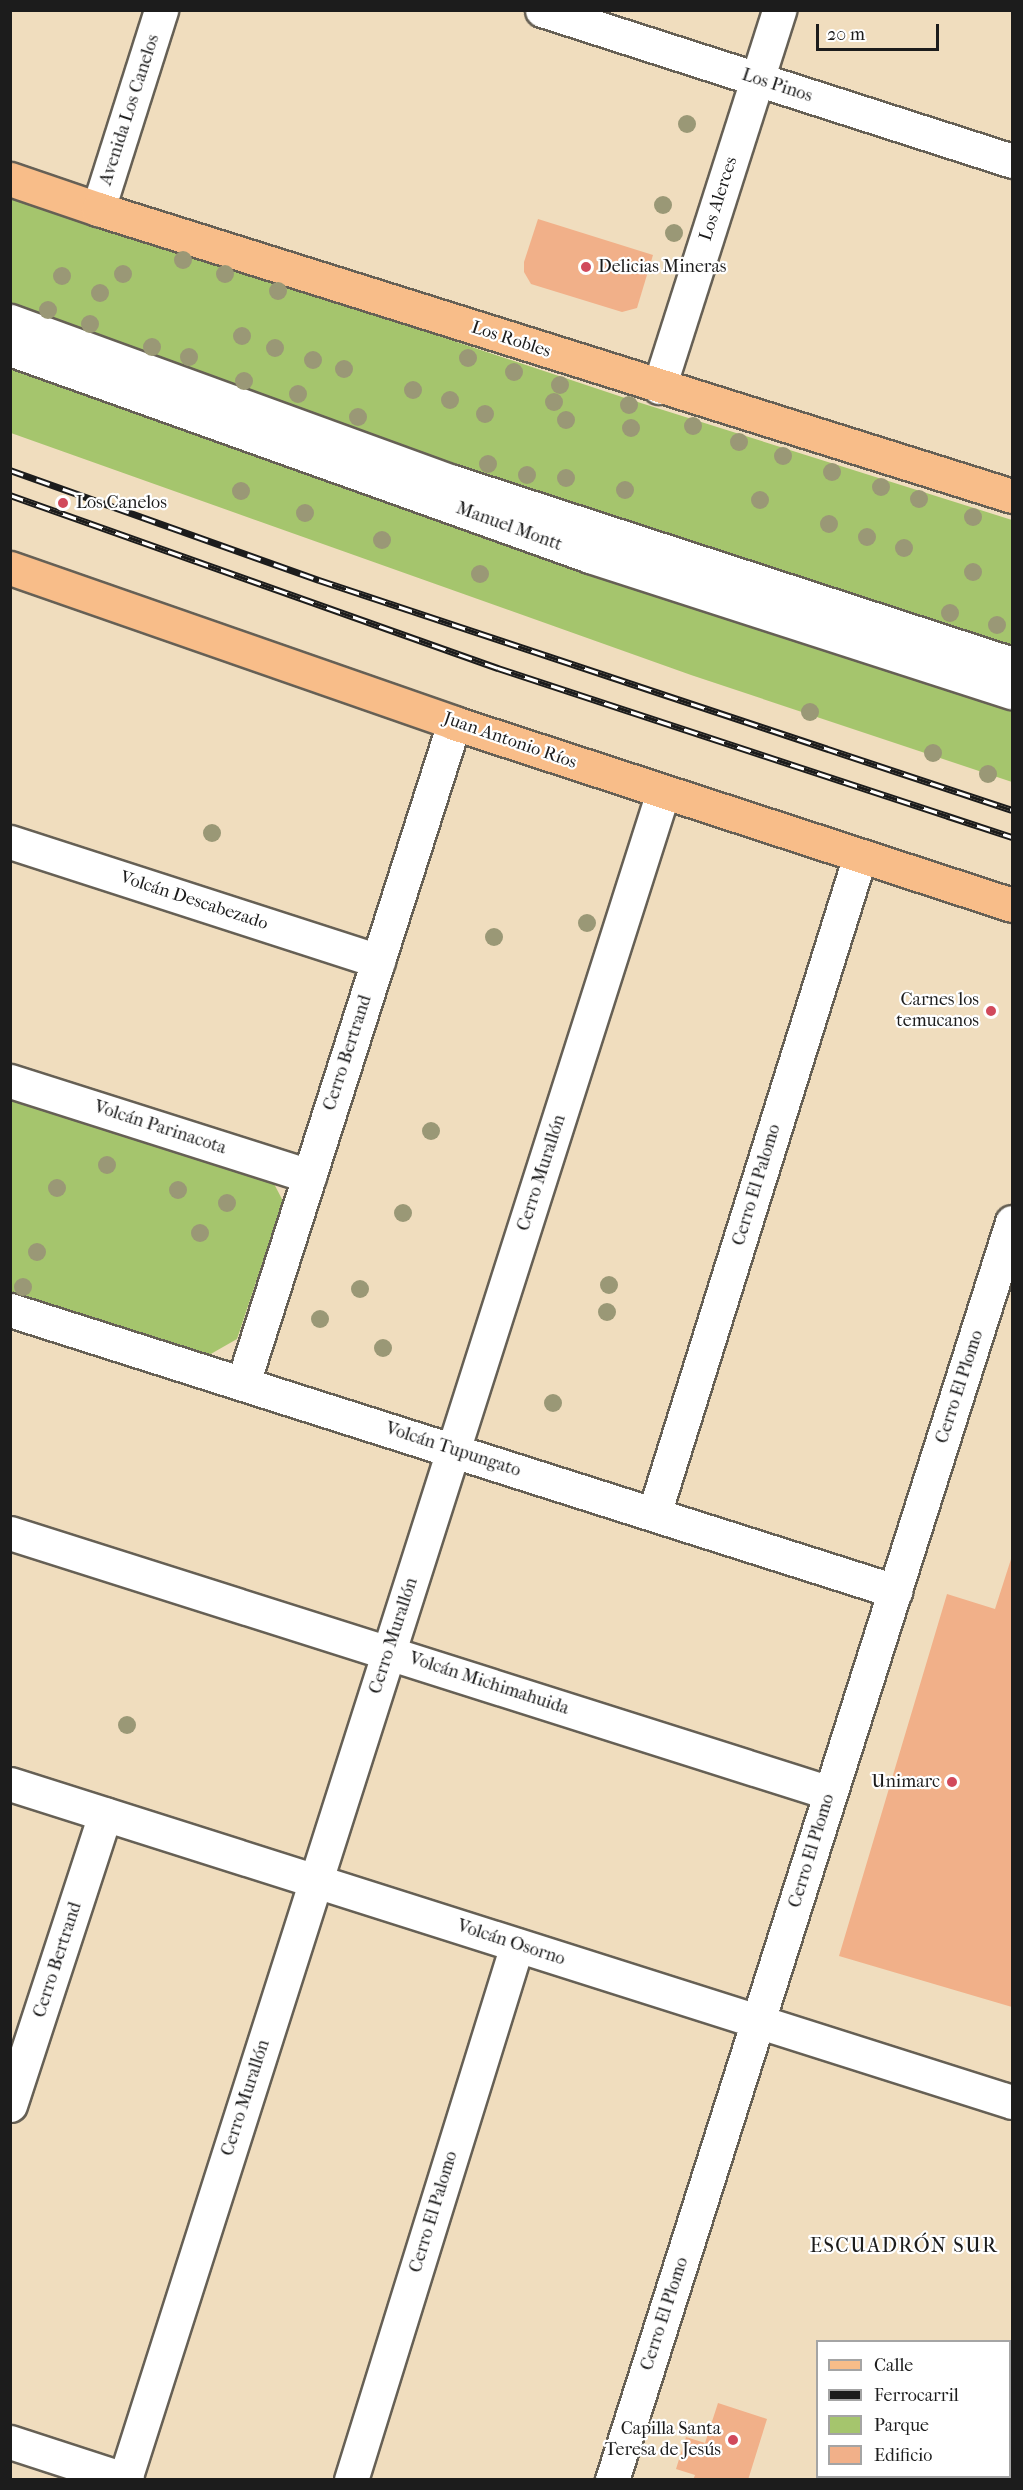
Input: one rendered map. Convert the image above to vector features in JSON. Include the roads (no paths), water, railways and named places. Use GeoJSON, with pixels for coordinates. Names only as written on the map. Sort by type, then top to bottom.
{"type":"FeatureCollection","features":[{"type":"Feature","properties":{"kind":"main road","name":"Los Robles"},"geometry":{"type":"LineString","coordinates":[[10,179],[659,387],[1012,496]]}},
{"type":"Feature","properties":{"kind":"main road","name":"Juan Antonio Ríos"},"geometry":{"type":"LineString","coordinates":[[10,568],[454,723],[1012,905]]}},
{"type":"Feature","properties":{"kind":"street","name":"Avenida Los Canelos"},"geometry":{"type":"LineString","coordinates":[[98,209],[161,10]]}},
{"type":"Feature","properties":{"kind":"street","name":"Los Pinos"},"geometry":{"type":"LineString","coordinates":[[542,10],[1012,161]]}},
{"type":"Feature","properties":{"kind":"street","name":"Los Alerces"},"geometry":{"type":"LineString","coordinates":[[659,387],[779,10]]}},
{"type":"Feature","properties":{"kind":"street","name":"Manuel Montt"},"geometry":{"type":"LineString","coordinates":[[10,321],[453,482],[1012,664]]}},
{"type":"Feature","properties":{"kind":"street","name":"Manuel Montt"},"geometry":{"type":"LineString","coordinates":[[10,349],[590,556],[1012,692]]}},
{"type":"Feature","properties":{"kind":"street","name":"Cerro Bertrand"},"geometry":{"type":"LineString","coordinates":[[243,1383],[454,723]]}},
{"type":"Feature","properties":{"kind":"street","name":"Cerro Murallón"},"geometry":{"type":"LineString","coordinates":[[126,2479],[663,792]]}},
{"type":"Feature","properties":{"kind":"street","name":"Volcán Descabezado"},"geometry":{"type":"LineString","coordinates":[[10,842],[378,961]]}},
{"type":"Feature","properties":{"kind":"street","name":"Cerro El Palomo"},"geometry":{"type":"LineString","coordinates":[[654,1514],[860,856]]}},
{"type":"Feature","properties":{"kind":"street","name":"Volcán Parinacota"},"geometry":{"type":"LineString","coordinates":[[10,1081],[309,1176]]}},
{"type":"Feature","properties":{"kind":"street","name":"Cerro El Plomo"},"geometry":{"type":"LineString","coordinates":[[612,2480],[1012,1222]]}},
{"type":"Feature","properties":{"kind":"street","name":"Volcán Tupungato"},"geometry":{"type":"LineString","coordinates":[[10,1310],[895,1591]]}},
{"type":"Feature","properties":{"kind":"street","name":"Volcán Michimahuida"},"geometry":{"type":"LineString","coordinates":[[10,1533],[831,1793]]}},
{"type":"Feature","properties":{"kind":"street","name":"Volcán Osorno"},"geometry":{"type":"LineString","coordinates":[[10,1784],[1012,2102]]}},
{"type":"Feature","properties":{"kind":"street","name":"Cerro Bertrand"},"geometry":{"type":"LineString","coordinates":[[10,2105],[105,1814]]}},
{"type":"Feature","properties":{"kind":"street","name":"Cerro El Palomo"},"geometry":{"type":"LineString","coordinates":[[351,2480],[517,1945]]}},
{"type":"Feature","properties":{"kind":"street"},"geometry":{"type":"LineString","coordinates":[[10,2442],[126,2479]]}},
{"type":"Feature","properties":{"kind":"railway"},"geometry":{"type":"LineString","coordinates":[[10,470],[319,580],[1012,810]]}},
{"type":"Feature","properties":{"kind":"railway"},"geometry":{"type":"LineString","coordinates":[[10,495],[498,668],[1012,837]]}},
{"type":"Feature","properties":{"kind":"place","name":"Delicias Mineras"},"geometry":{"type":"Point","coordinates":[586,267]}},
{"type":"Feature","properties":{"kind":"place","name":"Los Canelos"},"geometry":{"type":"Point","coordinates":[63,503]}},
{"type":"Feature","properties":{"kind":"place","name":"Carnes los temucanos"},"geometry":{"type":"Point","coordinates":[991,1011]}},
{"type":"Feature","properties":{"kind":"place","name":"Unimarc"},"geometry":{"type":"Point","coordinates":[952,1782]}},
{"type":"Feature","properties":{"kind":"place","name":"Capilla Santa Teresa de Jesús"},"geometry":{"type":"Point","coordinates":[733,2440]}},
{"type":"Feature","properties":{"kind":"district","name":"ESCUADRÓN SUR"},"geometry":{"type":"Point","coordinates":[904,2245]}}]}
